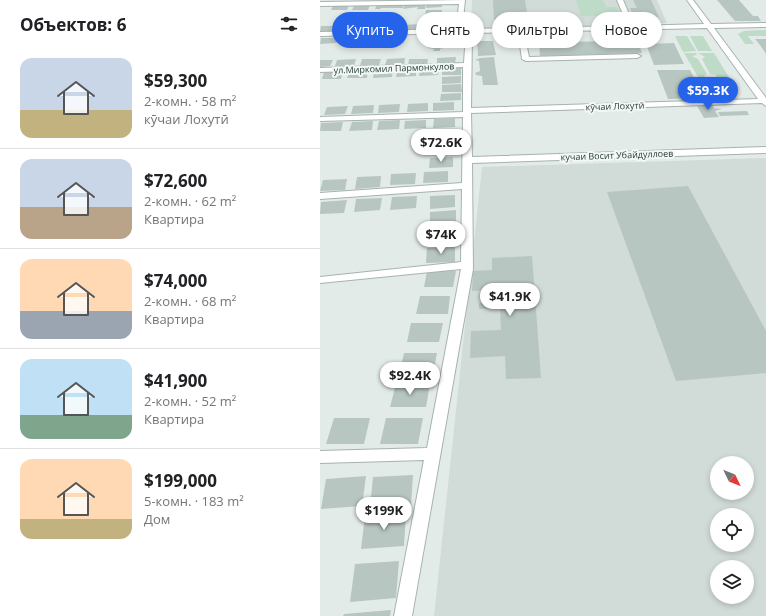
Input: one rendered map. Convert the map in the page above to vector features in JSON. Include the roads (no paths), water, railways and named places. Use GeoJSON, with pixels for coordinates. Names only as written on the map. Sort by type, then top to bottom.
{"type":"FeatureCollection","features":[{"type":"Feature","properties":{"kind":"street"},"geometry":{"type":"LineString","coordinates":[[620,0],[625,12]]}},
{"type":"Feature","properties":{"kind":"street"},"geometry":{"type":"LineString","coordinates":[[690,0],[765,102]]}},
{"type":"Feature","properties":{"kind":"street"},"geometry":{"type":"LineString","coordinates":[[320,4],[462,1],[461,12]]}},
{"type":"Feature","properties":{"kind":"street"},"geometry":{"type":"LineString","coordinates":[[662,28],[766,25]]}},
{"type":"Feature","properties":{"kind":"street"},"geometry":{"type":"LineString","coordinates":[[320,34],[416,32]]}},
{"type":"Feature","properties":{"kind":"street"},"geometry":{"type":"LineString","coordinates":[[403,616],[467,265],[468,48]]}},
{"type":"Feature","properties":{"kind":"street"},"geometry":{"type":"LineString","coordinates":[[524,48],[526,59],[637,56]]}},
{"type":"Feature","properties":{"kind":"street","name":"ул.Миркомил Пармонкулов"},"geometry":{"type":"LineString","coordinates":[[320,70],[467,65]]}},
{"type":"Feature","properties":{"kind":"street","name":"кӯчаи Лохутӣ"},"geometry":{"type":"LineString","coordinates":[[320,119],[467,112],[765,102]]}},
{"type":"Feature","properties":{"kind":"street","name":"кучаи Восит Убайдуллоев"},"geometry":{"type":"LineString","coordinates":[[467,160],[766,150]]}},
{"type":"Feature","properties":{"kind":"street"},"geometry":{"type":"LineString","coordinates":[[320,196],[467,186]]}},
{"type":"Feature","properties":{"kind":"street"},"geometry":{"type":"LineString","coordinates":[[320,280],[467,265]]}},
{"type":"Feature","properties":{"kind":"street"},"geometry":{"type":"LineString","coordinates":[[320,457],[432,461]]}}]}
